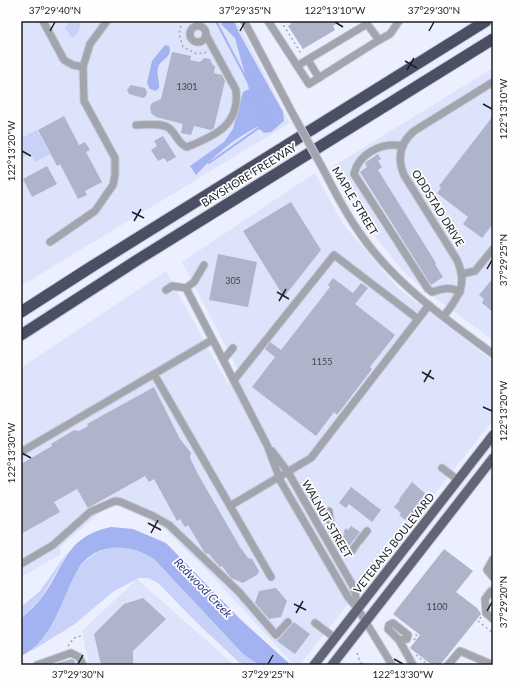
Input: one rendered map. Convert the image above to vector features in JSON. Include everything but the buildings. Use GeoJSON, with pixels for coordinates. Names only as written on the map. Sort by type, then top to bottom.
{"type":"FeatureCollection","features":[{"type":"Feature","properties":{"kind":"highway","name":"BAYSHORE FREEWAY"},"geometry":{"type":"LineString","coordinates":[[21,312],[485,21]]}},
{"type":"Feature","properties":{"kind":"highway","name":"BAYSHORE FREEWAY"},"geometry":{"type":"LineString","coordinates":[[21,335],[142,257],[493,39]]}},
{"type":"Feature","properties":{"kind":"highway"},"geometry":{"type":"LineString","coordinates":[[482,46],[493,43]]}},
{"type":"Feature","properties":{"kind":"main road","name":"VETERANS BOULEVARD"},"geometry":{"type":"LineString","coordinates":[[314,665],[493,435]]}},
{"type":"Feature","properties":{"kind":"main road"},"geometry":{"type":"LineString","coordinates":[[332,665],[493,458]]}},
{"type":"Feature","properties":{"kind":"street"},"geometry":{"type":"LineString","coordinates":[[43,21],[64,60],[73,65],[83,67]]}},
{"type":"Feature","properties":{"kind":"street"},"geometry":{"type":"LineString","coordinates":[[50,242],[95,211],[113,185],[115,158],[84,101],[83,67],[90,44],[107,21]]}},
{"type":"Feature","properties":{"kind":"street","name":"MAPLE STREET"},"geometry":{"type":"LineString","coordinates":[[244,21],[295,118],[344,207],[363,238],[388,268],[429,305],[493,354]]}},
{"type":"Feature","properties":{"kind":"street"},"geometry":{"type":"LineString","coordinates":[[268,21],[308,84],[390,34],[399,21]]}},
{"type":"Feature","properties":{"kind":"street"},"geometry":{"type":"LineString","coordinates":[[136,125],[164,126],[170,128],[182,145],[187,147],[215,136],[229,122],[237,97],[236,90],[206,35],[204,28],[198,24],[190,32],[193,41],[202,42],[206,35]]}},
{"type":"Feature","properties":{"kind":"street"},"geometry":{"type":"LineString","coordinates":[[297,66],[367,24],[379,40]]}},
{"type":"Feature","properties":{"kind":"street"},"geometry":{"type":"LineString","coordinates":[[307,60],[319,78]]}},
{"type":"Feature","properties":{"kind":"street"},"geometry":{"type":"LineString","coordinates":[[460,292],[452,288],[445,288],[432,292],[428,289],[354,174],[356,164],[362,158],[383,145],[392,144],[402,146],[408,136],[414,131],[493,82]]}},
{"type":"Feature","properties":{"kind":"street","name":"ODDSTAD DRIVE"},"geometry":{"type":"LineString","coordinates":[[402,146],[400,159],[404,175],[457,260],[462,274],[463,282],[460,292],[444,316]]}},
{"type":"Feature","properties":{"kind":"street"},"geometry":{"type":"LineString","coordinates":[[462,274],[476,271],[493,249]]}},
{"type":"Feature","properties":{"kind":"street"},"geometry":{"type":"LineString","coordinates":[[234,380],[334,255],[418,319]]}},
{"type":"Feature","properties":{"kind":"street"},"geometry":{"type":"LineString","coordinates":[[166,290],[172,286],[186,288],[194,282],[204,265]]}},
{"type":"Feature","properties":{"kind":"street","name":"WALNUT STREET"},"geometry":{"type":"LineString","coordinates":[[186,288],[212,340],[224,359],[267,445],[279,477],[319,549],[348,597],[366,621],[392,665]]}},
{"type":"Feature","properties":{"kind":"street"},"geometry":{"type":"LineString","coordinates":[[230,506],[311,458],[429,305]]}},
{"type":"Feature","properties":{"kind":"street"},"geometry":{"type":"LineString","coordinates":[[21,452],[212,340]]}},
{"type":"Feature","properties":{"kind":"street"},"geometry":{"type":"LineString","coordinates":[[224,359],[233,348]]}},
{"type":"Feature","properties":{"kind":"street"},"geometry":{"type":"LineString","coordinates":[[154,374],[271,576]]}},
{"type":"Feature","properties":{"kind":"street","name":"WALNUT STREET"},"geometry":{"type":"LineString","coordinates":[[267,445],[288,472],[354,588],[358,609]]}},
{"type":"Feature","properties":{"kind":"street"},"geometry":{"type":"LineString","coordinates":[[442,468],[458,480]]}},
{"type":"Feature","properties":{"kind":"street"},"geometry":{"type":"LineString","coordinates":[[21,564],[53,545],[90,512],[115,501],[121,502],[153,516],[169,525],[239,592],[276,635],[288,622]]}},
{"type":"Feature","properties":{"kind":"street"},"geometry":{"type":"LineString","coordinates":[[329,510],[331,527],[344,550],[351,552],[367,531]]}},
{"type":"Feature","properties":{"kind":"street"},"geometry":{"type":"LineString","coordinates":[[493,559],[487,570],[493,577]]}},
{"type":"Feature","properties":{"kind":"street"},"geometry":{"type":"LineString","coordinates":[[493,592],[491,591],[485,599],[486,613],[493,619]]}},
{"type":"Feature","properties":{"kind":"street"},"geometry":{"type":"LineString","coordinates":[[315,623],[335,638]]}},
{"type":"Feature","properties":{"kind":"street"},"geometry":{"type":"LineString","coordinates":[[399,640],[413,665]]}},
{"type":"Feature","properties":{"kind":"street"},"geometry":{"type":"LineString","coordinates":[[448,665],[460,651],[493,665]]}},
{"type":"Feature","properties":{"kind":"street"},"geometry":{"type":"LineString","coordinates":[[37,665],[71,653],[79,657],[83,665]]}},
{"type":"Feature","properties":{"kind":"path"},"geometry":{"type":"LineString","coordinates":[[182,21],[179,37],[183,47],[193,53],[201,54],[209,51],[212,55]]}},
{"type":"Feature","properties":{"kind":"path"},"geometry":{"type":"LineString","coordinates":[[281,21],[307,60]]}},
{"type":"Feature","properties":{"kind":"path"},"geometry":{"type":"LineString","coordinates":[[413,652],[428,665]]}},
{"type":"Feature","properties":{"kind":"path"},"geometry":{"type":"LineString","coordinates":[[357,653],[360,664]]}},
{"type":"Feature","properties":{"kind":"path"},"geometry":{"type":"LineString","coordinates":[[421,665],[424,661]]}},
{"type":"Feature","properties":{"kind":"path"},"geometry":{"type":"LineString","coordinates":[[357,665],[371,665]]}},
{"type":"Feature","properties":{"kind":"shaded area"},"geometry":{"type":"Polygon","coordinates":[[[21,21],[237,21],[290,123],[21,286],[21,21]]]}},
{"type":"Feature","properties":{"kind":"shaded area"},"geometry":{"type":"Polygon","coordinates":[[[71,21],[78,21],[81,25],[76,36],[72,38],[65,27],[71,21]]]}},
{"type":"Feature","properties":{"kind":"shaded area"},"geometry":{"type":"Polygon","coordinates":[[[223,21],[234,21],[239,33],[283,112],[284,121],[271,132],[264,133],[257,127],[248,132],[224,148],[196,175],[190,166],[224,142],[233,129],[243,92],[249,89],[235,38],[221,24],[223,21]]]}},
{"type":"Feature","properties":{"kind":"shaded area"},"geometry":{"type":"Polygon","coordinates":[[[165,45],[169,46],[170,53],[159,65],[157,71],[159,88],[156,91],[150,89],[147,83],[152,61],[165,45]]]}},
{"type":"Feature","properties":{"kind":"shaded area"},"geometry":{"type":"Polygon","coordinates":[[[493,68],[493,340],[424,290],[401,269],[360,217],[332,167],[493,68]]]}},
{"type":"Feature","properties":{"kind":"shaded area"},"geometry":{"type":"Polygon","coordinates":[[[37,130],[50,154],[35,162],[31,153],[23,157],[21,150],[24,148],[21,144],[21,138],[37,130]]]}},
{"type":"Feature","properties":{"kind":"shaded area"},"geometry":{"type":"Polygon","coordinates":[[[315,173],[343,224],[398,288],[493,361],[493,420],[300,665],[294,665],[216,580],[161,525],[117,506],[103,510],[60,547],[61,554],[21,577],[21,368],[166,271],[228,384],[238,370],[182,262],[315,173]]]}},
{"type":"Feature","properties":{"kind":"shaded area"},"geometry":{"type":"Polygon","coordinates":[[[111,527],[133,529],[166,543],[240,619],[291,665],[259,665],[243,654],[154,559],[144,553],[123,548],[102,550],[92,554],[84,561],[71,582],[49,630],[32,649],[21,656],[21,619],[43,596],[68,553],[75,545],[84,538],[96,532],[111,527]]]}},
{"type":"Feature","properties":{"kind":"shaded area"},"geometry":{"type":"Polygon","coordinates":[[[111,547],[134,549],[154,559],[243,654],[259,665],[242,665],[198,624],[158,583],[148,578],[139,578],[114,591],[75,624],[30,652],[47,632],[77,570],[86,560],[98,552],[111,547]]]}},
{"type":"Feature","properties":{"kind":"shaded area"},"geometry":{"type":"Polygon","coordinates":[[[69,550],[42,597],[21,619],[21,607],[40,591],[69,550]]]}},
{"type":"Feature","properties":{"kind":"shaded area"},"geometry":{"type":"Polygon","coordinates":[[[137,579],[234,665],[89,665],[82,631],[137,579]]]}},
{"type":"Feature","properties":{"kind":"waterway"},"geometry":{"type":"LineString","coordinates":[[209,163],[263,125],[267,118],[216,21]]}},
{"type":"Feature","properties":{"kind":"water label","name":"Redwood Creek"},"geometry":{"type":"Point","coordinates":[203,588]}}]}
